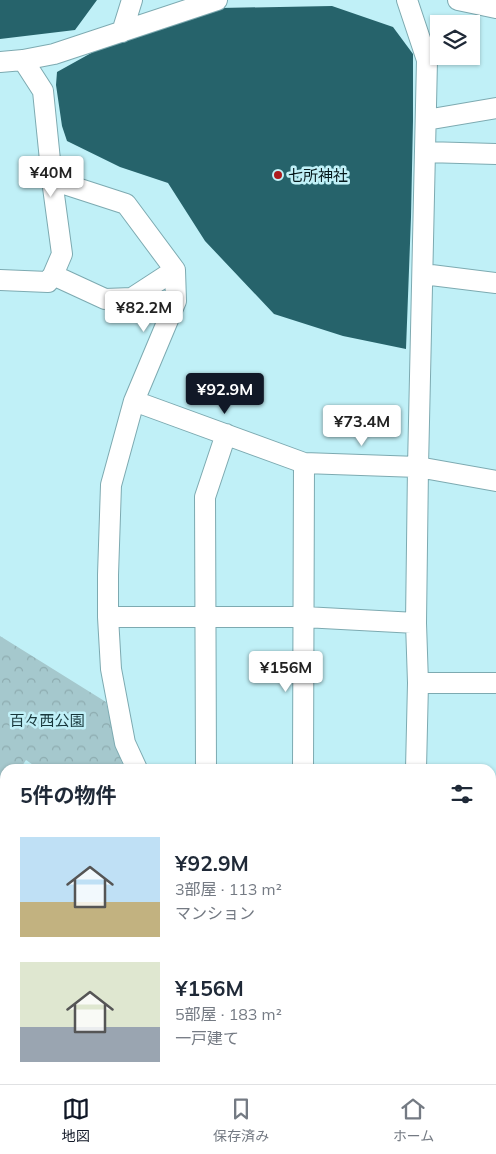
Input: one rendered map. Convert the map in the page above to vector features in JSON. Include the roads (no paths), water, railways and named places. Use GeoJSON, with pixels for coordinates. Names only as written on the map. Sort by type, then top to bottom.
{"type":"FeatureCollection","features":[{"type":"Feature","properties":{"kind":"street"},"geometry":{"type":"LineString","coordinates":[[122,32],[132,0]]}},
{"type":"Feature","properties":{"kind":"street"},"geometry":{"type":"LineString","coordinates":[[0,62],[54,54],[217,0]]}},
{"type":"Feature","properties":{"kind":"street"},"geometry":{"type":"LineString","coordinates":[[407,0],[426,60],[418,467],[416,764]]}},
{"type":"Feature","properties":{"kind":"street"},"geometry":{"type":"LineString","coordinates":[[458,0],[496,8]]}},
{"type":"Feature","properties":{"kind":"street"},"geometry":{"type":"LineString","coordinates":[[0,280],[48,282],[62,254],[42,91],[23,60]]}},
{"type":"Feature","properties":{"kind":"street"},"geometry":{"type":"LineString","coordinates":[[426,120],[496,108]]}},
{"type":"Feature","properties":{"kind":"street"},"geometry":{"type":"LineString","coordinates":[[425,152],[496,154]]}},
{"type":"Feature","properties":{"kind":"street"},"geometry":{"type":"LineString","coordinates":[[52,180],[126,204],[175,270],[176,301],[134,401],[111,486],[108,617],[111,669],[125,743],[135,764]]}},
{"type":"Feature","properties":{"kind":"street"},"geometry":{"type":"LineString","coordinates":[[53,275],[105,299],[132,298],[175,270]]}},
{"type":"Feature","properties":{"kind":"street"},"geometry":{"type":"LineString","coordinates":[[422,274],[496,283]]}},
{"type":"Feature","properties":{"kind":"street"},"geometry":{"type":"LineString","coordinates":[[134,401],[304,463],[418,467],[496,481]]}},
{"type":"Feature","properties":{"kind":"street"},"geometry":{"type":"LineString","coordinates":[[206,764],[205,496],[226,434]]}},
{"type":"Feature","properties":{"kind":"street"},"geometry":{"type":"LineString","coordinates":[[303,764],[304,463]]}},
{"type":"Feature","properties":{"kind":"street"},"geometry":{"type":"LineString","coordinates":[[108,617],[304,617],[416,623]]}},
{"type":"Feature","properties":{"kind":"street"},"geometry":{"type":"LineString","coordinates":[[418,683],[496,683]]}},
{"type":"Feature","properties":{"kind":"place","name":"七所神社"},"geometry":{"type":"Point","coordinates":[278,175]}},
{"type":"Feature","properties":{"kind":"park label","name":"百々西公園"},"geometry":{"type":"Point","coordinates":[47,720]}}]}
